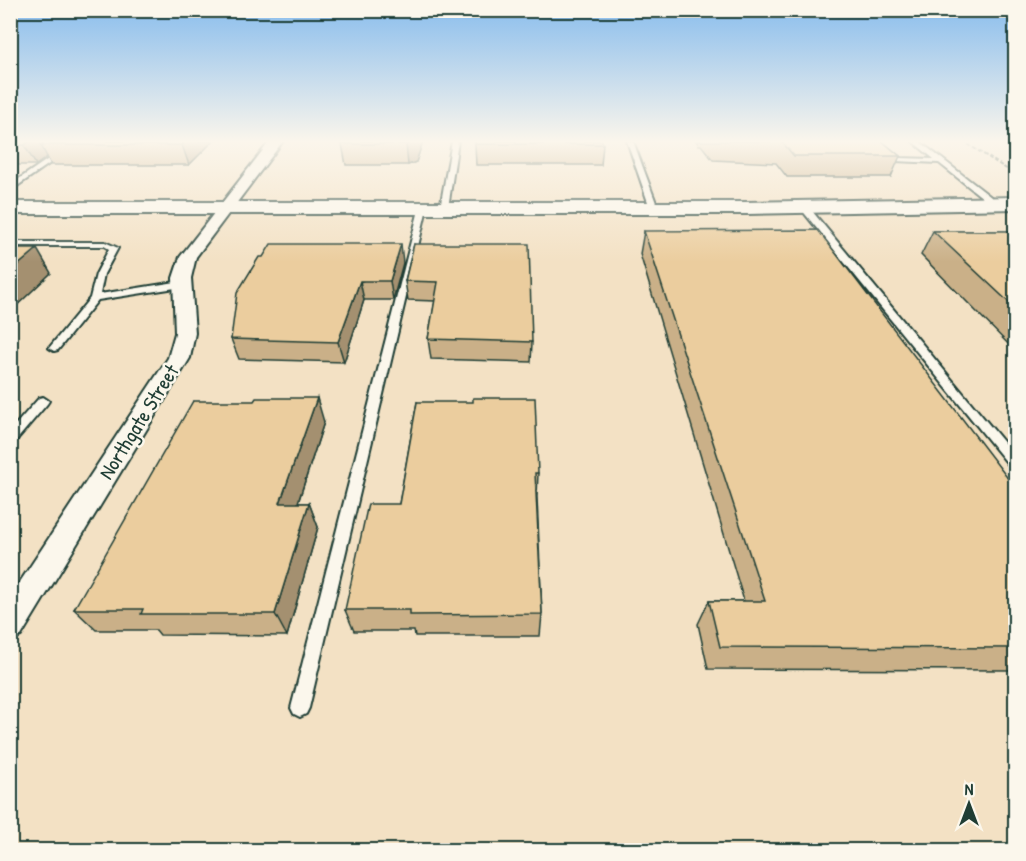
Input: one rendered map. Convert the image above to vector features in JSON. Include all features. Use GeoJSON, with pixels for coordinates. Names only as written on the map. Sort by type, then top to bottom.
{"type":"FeatureCollection","features":[{"type":"Feature","properties":{"kind":"street","name":"Northgate Street"},"geometry":{"type":"LineString","coordinates":[[10,625],[179,358],[185,333],[182,284],[189,257],[246,181]]}},
{"type":"Feature","properties":{"kind":"street"},"geometry":{"type":"LineString","coordinates":[[10,208],[654,208],[1016,203]]}},
{"type":"Feature","properties":{"kind":"lane"},"geometry":{"type":"LineString","coordinates":[[444,208],[448,181]]}},
{"type":"Feature","properties":{"kind":"lane"},"geometry":{"type":"LineString","coordinates":[[644,181],[654,208]]}},
{"type":"Feature","properties":{"kind":"lane"},"geometry":{"type":"LineString","coordinates":[[966,181],[996,204]]}},
{"type":"Feature","properties":{"kind":"lane"},"geometry":{"type":"LineString","coordinates":[[804,207],[1016,466]]}},
{"type":"Feature","properties":{"kind":"lane"},"geometry":{"type":"LineString","coordinates":[[300,708],[423,208]]}},
{"type":"Feature","properties":{"kind":"lane"},"geometry":{"type":"LineString","coordinates":[[10,244],[105,244],[114,248],[100,274],[95,298],[54,348]]}},
{"type":"Feature","properties":{"kind":"lane"},"geometry":{"type":"LineString","coordinates":[[95,298],[182,284]]}},
{"type":"Feature","properties":{"kind":"lane"},"geometry":{"type":"LineString","coordinates":[[10,440],[43,401]]}},
{"type":"Feature","properties":{"kind":"shaded area"},"geometry":{"type":"Polygon","coordinates":[[[11,181],[1015,181],[1015,850],[11,850],[11,181]]]}},
{"type":"Feature","properties":{"kind":"building"},"geometry":{"type":"Polygon","coordinates":[[[818,230],[1016,489],[1016,648],[720,647],[709,601],[765,601],[644,231],[818,230]]]}},
{"type":"Feature","properties":{"kind":"building"},"geometry":{"type":"Polygon","coordinates":[[[933,231],[1016,231],[1016,309],[933,231]]]}},
{"type":"Feature","properties":{"kind":"building"},"geometry":{"type":"Polygon","coordinates":[[[271,244],[401,244],[390,281],[360,281],[338,342],[231,339],[237,293],[259,257],[263,257],[271,244]]]}},
{"type":"Feature","properties":{"kind":"building"},"geometry":{"type":"Polygon","coordinates":[[[414,244],[529,244],[532,342],[428,339],[438,282],[405,281],[414,244]]]}},
{"type":"Feature","properties":{"kind":"building"},"geometry":{"type":"Polygon","coordinates":[[[10,249],[37,249],[10,272],[10,249]]]}},
{"type":"Feature","properties":{"kind":"building"},"geometry":{"type":"Polygon","coordinates":[[[256,398],[317,398],[280,503],[309,503],[275,614],[141,614],[143,609],[74,609],[193,401],[254,401],[256,398]]]}},
{"type":"Feature","properties":{"kind":"building"},"geometry":{"type":"Polygon","coordinates":[[[473,398],[535,398],[538,473],[535,473],[542,614],[410,615],[410,610],[345,610],[368,504],[399,504],[417,402],[473,402],[473,398]]]}}]}
